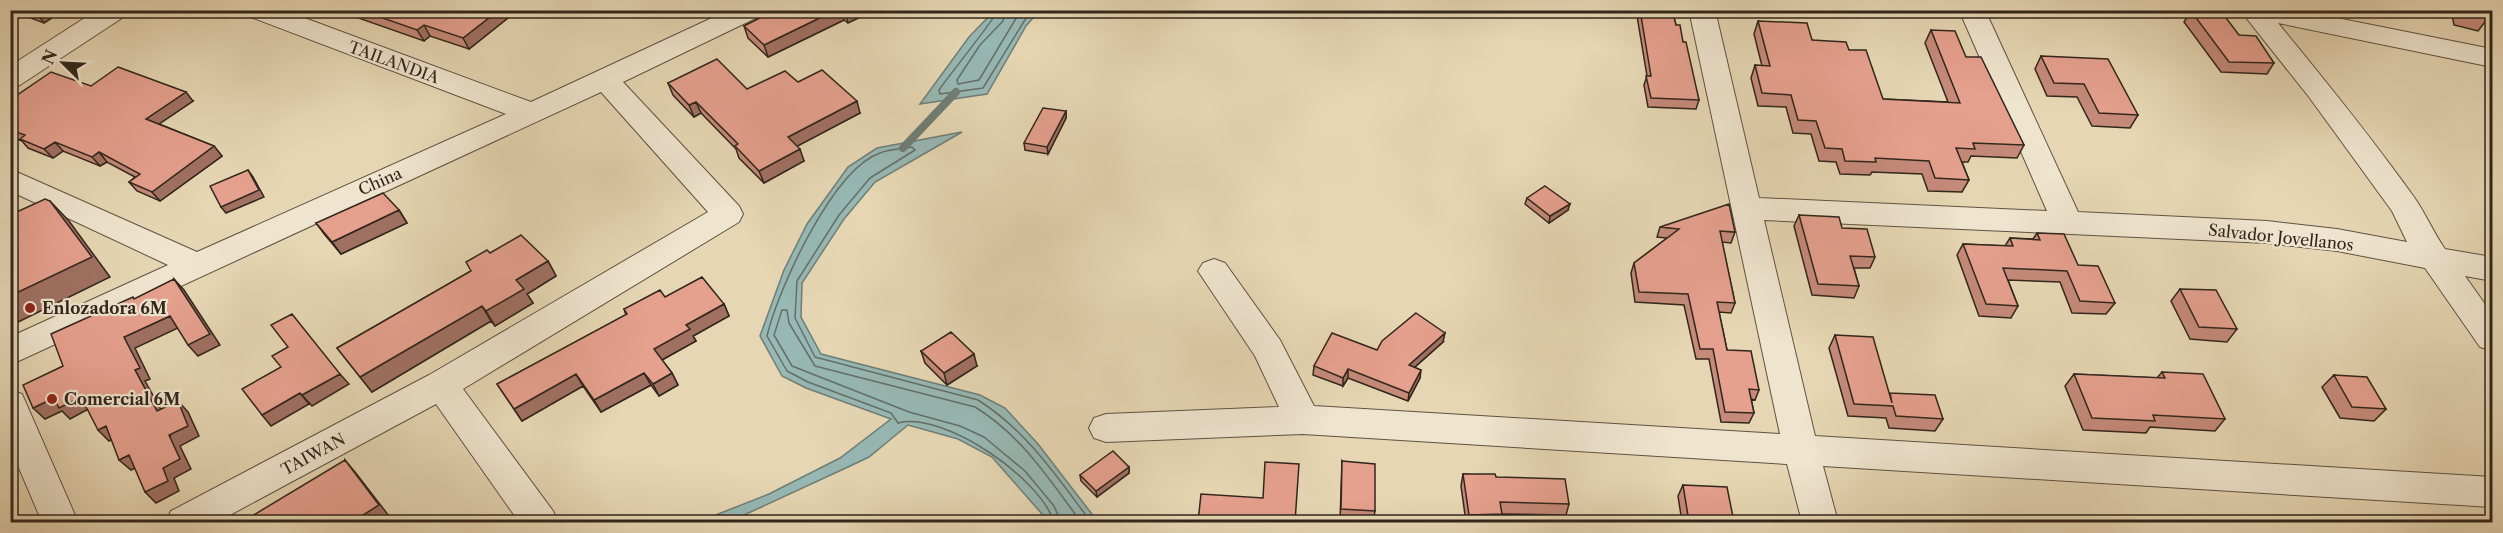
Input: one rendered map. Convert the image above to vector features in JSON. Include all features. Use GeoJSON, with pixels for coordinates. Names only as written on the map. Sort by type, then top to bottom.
{"type":"FeatureCollection","features":[{"type":"Feature","properties":{"kind":"street"},"geometry":{"type":"LineString","coordinates":[[10,79],[116,10]]}},
{"type":"Feature","properties":{"kind":"street","name":"TAILANDIA"},"geometry":{"type":"LineString","coordinates":[[257,10],[532,113]]}},
{"type":"Feature","properties":{"kind":"street","name":"China"},"geometry":{"type":"LineString","coordinates":[[10,352],[195,264],[606,81],[751,10]]}},
{"type":"Feature","properties":{"kind":"street"},"geometry":{"type":"LineString","coordinates":[[1971,10],[2067,221]]}},
{"type":"Feature","properties":{"kind":"street"},"geometry":{"type":"LineString","coordinates":[[2254,10],[2493,58]]}},
{"type":"Feature","properties":{"kind":"street"},"geometry":{"type":"LineString","coordinates":[[2254,10],[2319,91],[2405,207],[2410,223],[2493,338]]}},
{"type":"Feature","properties":{"kind":"street"},"geometry":{"type":"LineString","coordinates":[[1703,11],[1800,450],[1820,522]]}},
{"type":"Feature","properties":{"kind":"street","name":"TAIWAN"},"geometry":{"type":"LineString","coordinates":[[184,522],[441,385],[729,213],[606,81]]}},
{"type":"Feature","properties":{"kind":"street"},"geometry":{"type":"LineString","coordinates":[[10,178],[195,264]]}},
{"type":"Feature","properties":{"kind":"street","name":"Salvador Jovellanos"},"geometry":{"type":"LineString","coordinates":[[1748,208],[2267,232],[2337,240],[2493,269]]}},
{"type":"Feature","properties":{"kind":"street"},"geometry":{"type":"LineString","coordinates":[[1214,271],[1268,349],[1303,420]]}},
{"type":"Feature","properties":{"kind":"street"},"geometry":{"type":"LineString","coordinates":[[441,385],[540,522]]}},
{"type":"Feature","properties":{"kind":"street"},"geometry":{"type":"LineString","coordinates":[[10,404],[60,522]]}},
{"type":"Feature","properties":{"kind":"street"},"geometry":{"type":"LineString","coordinates":[[1106,428],[1303,420],[2493,492]]}},
{"type":"Feature","properties":{"kind":"water"},"geometry":{"type":"Polygon","coordinates":[[[995,10],[1039,11],[1026,26],[987,94],[920,104],[969,37],[995,10]]]}},
{"type":"Feature","properties":{"kind":"water"},"geometry":{"type":"Polygon","coordinates":[[[962,132],[875,182],[844,219],[802,283],[801,317],[821,354],[980,395],[1005,408],[1038,444],[1098,522],[1049,522],[992,457],[958,439],[908,425],[869,457],[729,522],[698,522],[769,494],[840,458],[891,419],[806,388],[782,376],[760,336],[784,270],[807,224],[848,167],[877,148],[962,132]]]}},
{"type":"Feature","properties":{"kind":"building"},"geometry":{"type":"Polygon","coordinates":[[[360,10],[499,10],[463,38],[424,25],[417,30],[360,10]]]}},
{"type":"Feature","properties":{"kind":"building"},"geometry":{"type":"Polygon","coordinates":[[[776,10],[836,10],[764,45],[744,26],[776,10]]]}},
{"type":"Feature","properties":{"kind":"building"},"geometry":{"type":"Polygon","coordinates":[[[1640,10],[1672,10],[1676,25],[1680,25],[1683,42],[1686,42],[1699,100],[1651,98],[1646,76],[1651,76],[1640,10]]]}},
{"type":"Feature","properties":{"kind":"building"},"geometry":{"type":"Polygon","coordinates":[[[2220,10],[2239,35],[2256,36],[2274,63],[2229,62],[2191,11],[2220,10]]]}},
{"type":"Feature","properties":{"kind":"building"},"geometry":{"type":"Polygon","coordinates":[[[2463,10],[2486,10],[2488,18],[2464,13],[2463,10]]]}},
{"type":"Feature","properties":{"kind":"building"},"geometry":{"type":"Polygon","coordinates":[[[1758,21],[1807,23],[1812,40],[1846,42],[1849,50],[1866,50],[1883,99],[1960,103],[1931,30],[1955,31],[1966,57],[1981,57],[2024,145],[1973,143],[1975,149],[1956,148],[1969,180],[1935,178],[1929,161],[1875,158],[1876,162],[1845,161],[1842,149],[1825,148],[1816,121],[1798,120],[1791,95],[1762,93],[1755,65],[1770,66],[1758,21]]]}},
{"type":"Feature","properties":{"kind":"building"},"geometry":{"type":"Polygon","coordinates":[[[2041,56],[2108,59],[2138,115],[2099,113],[2084,84],[2054,83],[2041,56]]]}},
{"type":"Feature","properties":{"kind":"building"},"geometry":{"type":"Polygon","coordinates":[[[717,59],[747,89],[785,71],[798,82],[822,70],[857,101],[788,137],[800,149],[759,171],[735,146],[738,144],[696,102],[689,105],[668,83],[717,59]]]}},
{"type":"Feature","properties":{"kind":"building"},"geometry":{"type":"Polygon","coordinates":[[[118,67],[186,92],[146,119],[214,146],[152,192],[129,182],[140,174],[99,152],[92,157],[55,142],[44,149],[20,139],[25,135],[10,130],[10,100],[51,72],[91,86],[118,67]]]}},
{"type":"Feature","properties":{"kind":"building"},"geometry":{"type":"Polygon","coordinates":[[[1043,108],[1066,111],[1047,147],[1024,143],[1043,108]]]}},
{"type":"Feature","properties":{"kind":"building"},"geometry":{"type":"Polygon","coordinates":[[[248,170],[259,190],[221,207],[210,186],[248,170]]]}},
{"type":"Feature","properties":{"kind":"building"},"geometry":{"type":"Polygon","coordinates":[[[1545,186],[1570,204],[1550,216],[1527,198],[1545,186]]]}},
{"type":"Feature","properties":{"kind":"building"},"geometry":{"type":"Polygon","coordinates":[[[383,193],[399,210],[332,242],[316,223],[383,193]]]}},
{"type":"Feature","properties":{"kind":"building"},"geometry":{"type":"Polygon","coordinates":[[[45,199],[50,201],[92,257],[10,296],[10,215],[45,199]]]}},
{"type":"Feature","properties":{"kind":"building"},"geometry":{"type":"Polygon","coordinates":[[[1729,204],[1735,232],[1720,231],[1735,303],[1717,302],[1727,350],[1751,351],[1759,390],[1749,389],[1754,413],[1725,412],[1713,349],[1700,349],[1688,294],[1639,292],[1634,263],[1679,229],[1660,227],[1729,204]]]}},
{"type":"Feature","properties":{"kind":"building"},"geometry":{"type":"Polygon","coordinates":[[[1799,215],[1839,217],[1842,228],[1867,229],[1875,257],[1850,256],[1859,286],[1818,284],[1799,215]]]}},
{"type":"Feature","properties":{"kind":"building"},"geometry":{"type":"Polygon","coordinates":[[[2037,233],[2064,234],[2078,265],[2098,266],[2115,303],[2080,301],[2067,271],[2003,268],[2018,306],[1986,304],[1963,244],[2013,246],[2010,238],[2040,240],[2037,233]]]}},
{"type":"Feature","properties":{"kind":"building"},"geometry":{"type":"Polygon","coordinates":[[[521,235],[548,261],[516,280],[524,289],[486,311],[482,306],[360,377],[337,348],[471,271],[466,262],[487,250],[490,253],[521,235]]]}},
{"type":"Feature","properties":{"kind":"building"},"geometry":{"type":"Polygon","coordinates":[[[702,277],[724,304],[686,325],[690,329],[654,349],[672,373],[653,384],[644,373],[594,400],[576,374],[514,409],[497,384],[627,314],[624,309],[660,290],[665,297],[702,277]]]}},
{"type":"Feature","properties":{"kind":"building"},"geometry":{"type":"Polygon","coordinates":[[[174,279],[210,334],[188,345],[170,316],[124,337],[140,368],[135,370],[157,411],[178,401],[188,426],[169,435],[180,459],[163,468],[168,481],[145,492],[129,455],[119,460],[106,426],[98,430],[81,397],[59,408],[54,398],[33,408],[23,385],[63,366],[51,334],[133,297],[134,299],[174,279]]]}},
{"type":"Feature","properties":{"kind":"building"},"geometry":{"type":"Polygon","coordinates":[[[2180,289],[2216,290],[2237,329],[2199,327],[2180,289]]]}},
{"type":"Feature","properties":{"kind":"building"},"geometry":{"type":"Polygon","coordinates":[[[1416,313],[1445,333],[1409,365],[1421,370],[1409,393],[1348,369],[1343,378],[1314,366],[1332,333],[1377,350],[1382,341],[1416,313]]]}},
{"type":"Feature","properties":{"kind":"building"},"geometry":{"type":"Polygon","coordinates":[[[292,314],[340,374],[262,415],[242,389],[281,367],[272,356],[288,347],[271,325],[292,314]]]}},
{"type":"Feature","properties":{"kind":"building"},"geometry":{"type":"Polygon","coordinates":[[[951,332],[974,354],[944,373],[921,351],[951,332]]]}},
{"type":"Feature","properties":{"kind":"building"},"geometry":{"type":"Polygon","coordinates":[[[1835,335],[1873,337],[1892,403],[1890,393],[1935,395],[1943,419],[1896,416],[1893,406],[1854,404],[1835,335]]]}},
{"type":"Feature","properties":{"kind":"building"},"geometry":{"type":"Polygon","coordinates":[[[2162,372],[2203,374],[2225,419],[2153,415],[2155,421],[2092,418],[2074,374],[2165,378],[2162,372]]]}},
{"type":"Feature","properties":{"kind":"building"},"geometry":{"type":"Polygon","coordinates":[[[2334,375],[2367,377],[2386,409],[2352,407],[2334,375]]]}},
{"type":"Feature","properties":{"kind":"building"},"geometry":{"type":"Polygon","coordinates":[[[1113,451],[1129,467],[1096,491],[1080,475],[1113,451]]]}},
{"type":"Feature","properties":{"kind":"building"},"geometry":{"type":"Polygon","coordinates":[[[345,460],[379,505],[352,522],[242,522],[345,460]]]}},
{"type":"Feature","properties":{"kind":"building"},"geometry":{"type":"Polygon","coordinates":[[[1342,461],[1375,464],[1375,511],[1341,509],[1342,461]]]}},
{"type":"Feature","properties":{"kind":"building"},"geometry":{"type":"Polygon","coordinates":[[[1265,462],[1299,464],[1295,522],[1198,522],[1201,494],[1263,498],[1265,462]]]}},
{"type":"Feature","properties":{"kind":"building"},"geometry":{"type":"Polygon","coordinates":[[[1463,474],[1565,479],[1569,504],[1500,502],[1502,514],[1469,515],[1463,474]]]}},
{"type":"Feature","properties":{"kind":"building"},"geometry":{"type":"Polygon","coordinates":[[[1683,485],[1727,487],[1734,522],[1689,522],[1683,485]]]}},
{"type":"Feature","properties":{"kind":"waterway"},"geometry":{"type":"LineString","coordinates":[[903,148],[956,92]]}},
{"type":"Feature","properties":{"kind":"place","name":"Enlozadora 6M"},"geometry":{"type":"Point","coordinates":[30,308]}},
{"type":"Feature","properties":{"kind":"place","name":"Comercial 6M"},"geometry":{"type":"Point","coordinates":[52,399]}}]}
